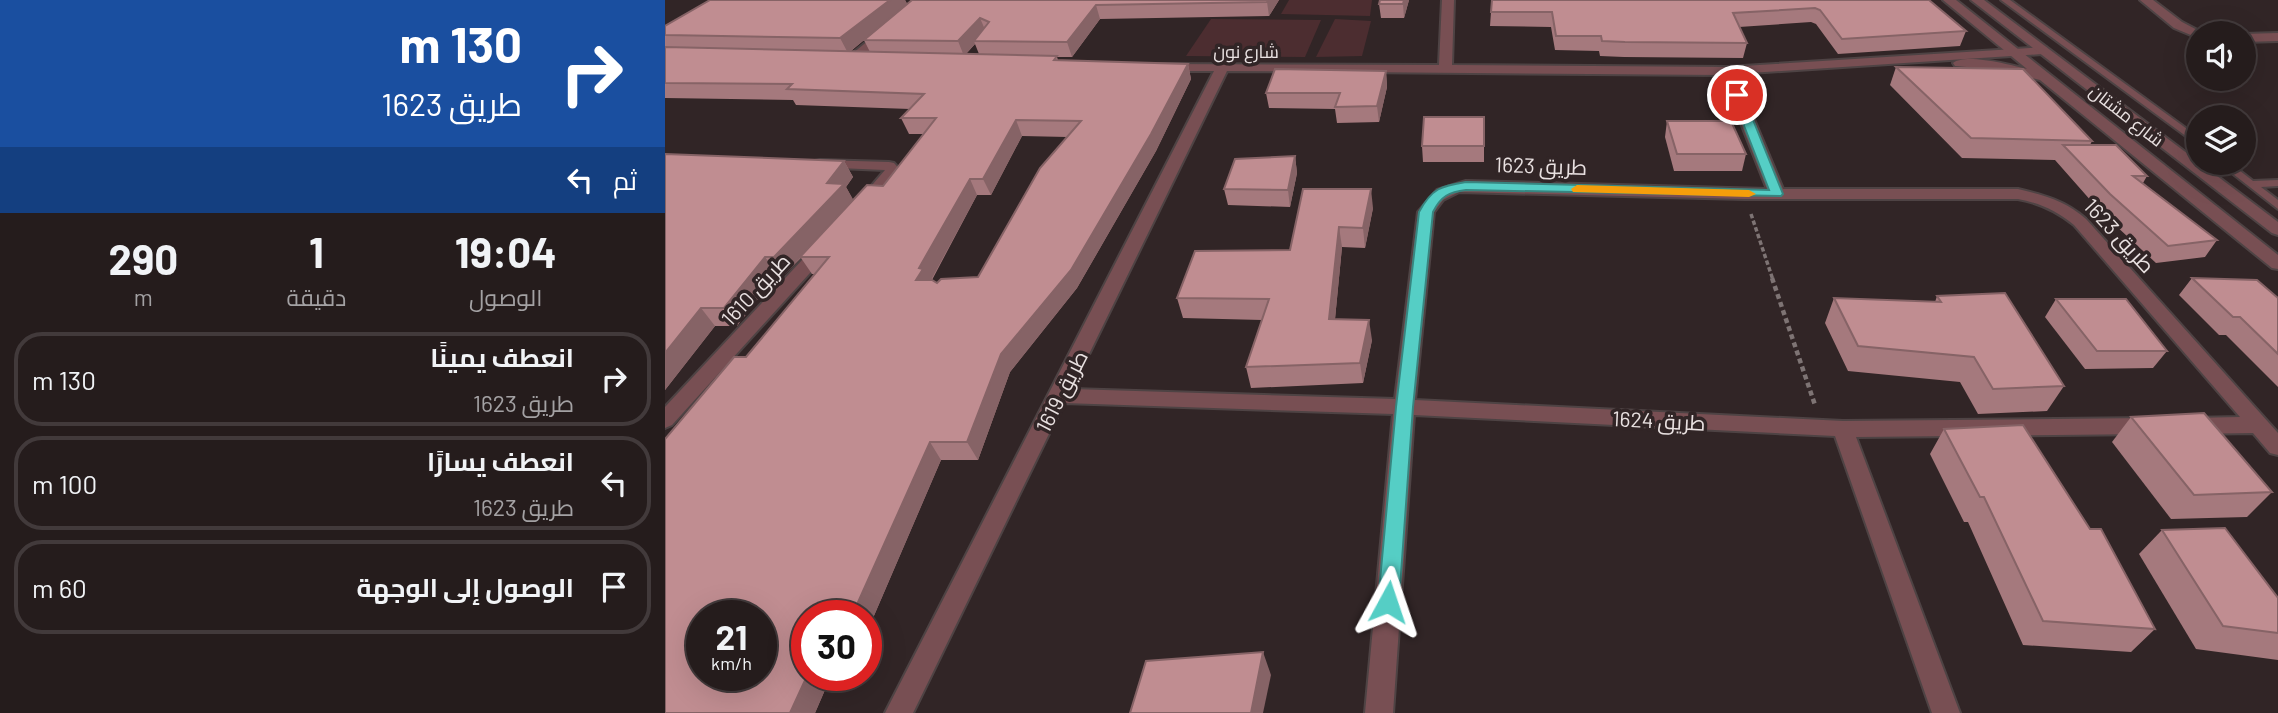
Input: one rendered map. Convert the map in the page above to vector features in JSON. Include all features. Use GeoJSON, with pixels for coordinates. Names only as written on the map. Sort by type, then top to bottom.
{"type":"FeatureCollection","features":[{"type":"Feature","properties":{"kind":"street"},"geometry":{"type":"LineString","coordinates":[[876,61],[844,61],[925,0]]}},
{"type":"Feature","properties":{"kind":"street"},"geometry":{"type":"LineString","coordinates":[[1445,69],[1448,0]]}},
{"type":"Feature","properties":{"kind":"street","name":"شارع مشتان"},"geometry":{"type":"LineString","coordinates":[[1949,0],[2278,264]]}},
{"type":"Feature","properties":{"kind":"street","name":"شارع مشتان"},"geometry":{"type":"LineString","coordinates":[[1977,0],[2278,230]]}},
{"type":"Feature","properties":{"kind":"street"},"geometry":{"type":"LineString","coordinates":[[2146,0],[2186,29]]}},
{"type":"Feature","properties":{"kind":"street"},"geometry":{"type":"LineString","coordinates":[[2256,38],[2278,37]]}},
{"type":"Feature","properties":{"kind":"street","name":"شارع نون"},"geometry":{"type":"LineString","coordinates":[[1154,67],[1727,71],[2048,54]]}},
{"type":"Feature","properties":{"kind":"street","name":"شارع نون"},"geometry":{"type":"LineString","coordinates":[[1828,65],[1866,67],[1959,63],[2019,55]]}},
{"type":"Feature","properties":{"kind":"street"},"geometry":{"type":"LineString","coordinates":[[1959,63],[2001,66],[2052,80]]}},
{"type":"Feature","properties":{"kind":"street","name":"طريق 1619"},"geometry":{"type":"LineString","coordinates":[[899,713],[1222,68]]}},
{"type":"Feature","properties":{"kind":"street"},"geometry":{"type":"LineString","coordinates":[[1727,71],[1777,194]]}},
{"type":"Feature","properties":{"kind":"street"},"geometry":{"type":"LineString","coordinates":[[799,164],[889,166],[893,171],[851,218]]}},
{"type":"Feature","properties":{"kind":"street","name":"طريق 1623"},"geometry":{"type":"LineString","coordinates":[[1404,407],[1426,212],[1433,197],[1447,189],[1466,186],[1744,194],[2018,194],[2045,199],[2064,207],[2080,222],[2278,447]]}},
{"type":"Feature","properties":{"kind":"street","name":"طريق 1610"},"geometry":{"type":"LineString","coordinates":[[665,420],[833,238]]}},
{"type":"Feature","properties":{"kind":"street","name":"طريق 1624"},"geometry":{"type":"LineString","coordinates":[[1059,396],[1404,407],[1833,429],[2259,425]]}},
{"type":"Feature","properties":{"kind":"street"},"geometry":{"type":"LineString","coordinates":[[1380,713],[1404,407]]}},
{"type":"Feature","properties":{"kind":"street"},"geometry":{"type":"LineString","coordinates":[[1833,429],[1946,713]]}},
{"type":"Feature","properties":{"kind":"lane"},"geometry":{"type":"LineString","coordinates":[[2005,0],[2186,133]]}},
{"type":"Feature","properties":{"kind":"lane"},"geometry":{"type":"LineString","coordinates":[[2239,175],[2278,206]]}},
{"type":"Feature","properties":{"kind":"lane"},"geometry":{"type":"LineString","coordinates":[[2251,184],[2278,183]]}},
{"type":"Feature","properties":{"kind":"path"},"geometry":{"type":"LineString","coordinates":[[1744,194],[1833,429]]}},
{"type":"Feature","properties":{"kind":"shaded area"},"geometry":{"type":"Polygon","coordinates":[[[1289,0],[1372,0],[1370,16],[1281,14],[1289,0]]]}},
{"type":"Feature","properties":{"kind":"shaded area"},"geometry":{"type":"Polygon","coordinates":[[[1211,19],[1321,20],[1305,57],[1186,56],[1211,19]]]}},
{"type":"Feature","properties":{"kind":"shaded area"},"geometry":{"type":"Polygon","coordinates":[[[1335,19],[1371,21],[1362,56],[1316,57],[1335,19]]]}},
{"type":"Feature","properties":{"kind":"building"},"geometry":{"type":"Polygon","coordinates":[[[710,0],[890,0],[840,38],[665,35],[665,26],[710,0]]]}},
{"type":"Feature","properties":{"kind":"building"},"geometry":{"type":"Polygon","coordinates":[[[912,0],[1268,0],[1096,5],[1067,42],[974,41],[989,22],[980,18],[958,41],[864,40],[912,0]]]}},
{"type":"Feature","properties":{"kind":"building"},"geometry":{"type":"Polygon","coordinates":[[[1380,0],[1404,0],[1403,4],[1379,4],[1380,0]]]}},
{"type":"Feature","properties":{"kind":"building"},"geometry":{"type":"Polygon","coordinates":[[[1492,0],[1929,0],[1966,31],[1842,39],[1820,10],[1815,8],[1733,13],[1747,43],[1602,41],[1601,36],[1556,36],[1552,12],[1491,12],[1492,0]]]}},
{"type":"Feature","properties":{"kind":"building"},"geometry":{"type":"Polygon","coordinates":[[[665,47],[1057,56],[1054,60],[1188,64],[1151,134],[1071,270],[1001,354],[967,442],[930,442],[859,600],[791,600],[791,691],[800,691],[790,713],[665,713],[665,439],[734,357],[746,357],[829,257],[800,257],[867,185],[883,186],[936,118],[901,118],[924,94],[787,89],[792,84],[665,83],[665,47]],[[1016,120],[983,179],[970,179],[919,268],[923,269],[916,280],[932,280],[937,283],[941,279],[978,277],[1040,168],[1081,121],[1016,120]]]}},
{"type":"Feature","properties":{"kind":"building"},"geometry":{"type":"Polygon","coordinates":[[[1896,67],[2023,69],[2092,141],[1971,138],[1896,67]]]}},
{"type":"Feature","properties":{"kind":"building"},"geometry":{"type":"Polygon","coordinates":[[[1275,69],[1386,71],[1377,106],[1335,107],[1340,93],[1266,93],[1275,69]]]}},
{"type":"Feature","properties":{"kind":"building"},"geometry":{"type":"Polygon","coordinates":[[[1424,117],[1484,117],[1484,146],[1422,146],[1424,117]]]}},
{"type":"Feature","properties":{"kind":"building"},"geometry":{"type":"Polygon","coordinates":[[[1667,121],[1731,121],[1746,154],[1677,154],[1667,121]]]}},
{"type":"Feature","properties":{"kind":"building"},"geometry":{"type":"Polygon","coordinates":[[[2063,145],[2116,145],[2147,176],[2133,176],[2217,240],[2168,246],[2110,194],[2063,145]]]}},
{"type":"Feature","properties":{"kind":"building"},"geometry":{"type":"Polygon","coordinates":[[[665,154],[844,161],[827,183],[844,184],[774,257],[765,257],[724,308],[701,308],[665,353],[665,154]]]}},
{"type":"Feature","properties":{"kind":"building"},"geometry":{"type":"Polygon","coordinates":[[[1295,156],[1288,190],[1224,189],[1235,159],[1295,156]]]}},
{"type":"Feature","properties":{"kind":"building"},"geometry":{"type":"Polygon","coordinates":[[[1303,189],[1371,189],[1363,228],[1339,227],[1329,319],[1369,320],[1360,363],[1246,367],[1269,299],[1177,298],[1195,251],[1290,250],[1303,189]]]}},
{"type":"Feature","properties":{"kind":"building"},"geometry":{"type":"Polygon","coordinates":[[[2192,278],[2257,280],[2278,298],[2278,354],[2240,317],[2233,317],[2192,278]]]}},
{"type":"Feature","properties":{"kind":"building"},"geometry":{"type":"Polygon","coordinates":[[[2005,293],[2064,386],[1993,389],[1974,357],[1858,346],[1834,298],[1941,302],[1937,296],[2005,293]]]}},
{"type":"Feature","properties":{"kind":"building"},"geometry":{"type":"Polygon","coordinates":[[[2056,299],[2126,299],[2167,351],[2097,351],[2056,299]]]}},
{"type":"Feature","properties":{"kind":"building"},"geometry":{"type":"Polygon","coordinates":[[[2204,413],[2272,492],[2194,495],[2131,417],[2204,413]]]}},
{"type":"Feature","properties":{"kind":"building"},"geometry":{"type":"Polygon","coordinates":[[[2023,425],[2090,529],[2101,529],[2155,629],[2043,621],[1984,497],[1980,497],[1944,429],[2023,425]]]}},
{"type":"Feature","properties":{"kind":"building"},"geometry":{"type":"Polygon","coordinates":[[[2225,528],[2278,598],[2278,633],[2223,626],[2162,530],[2225,528]]]}},
{"type":"Feature","properties":{"kind":"building"},"geometry":{"type":"Polygon","coordinates":[[[1263,652],[1251,713],[1130,713],[1146,661],[1263,652]]]}},
{"type":"Feature","properties":{"kind":"slow traffic"},"geometry":{"type":"LineString","coordinates":[[1577,189],[1749,194]]}},
{"type":"Feature","properties":{"kind":"route"},"geometry":{"type":"LineString","coordinates":[[1388,602],[1404,407],[1420,260],[1426,212],[1433,197],[1447,189],[1466,186],[1777,194],[1737,95]]}}]}
